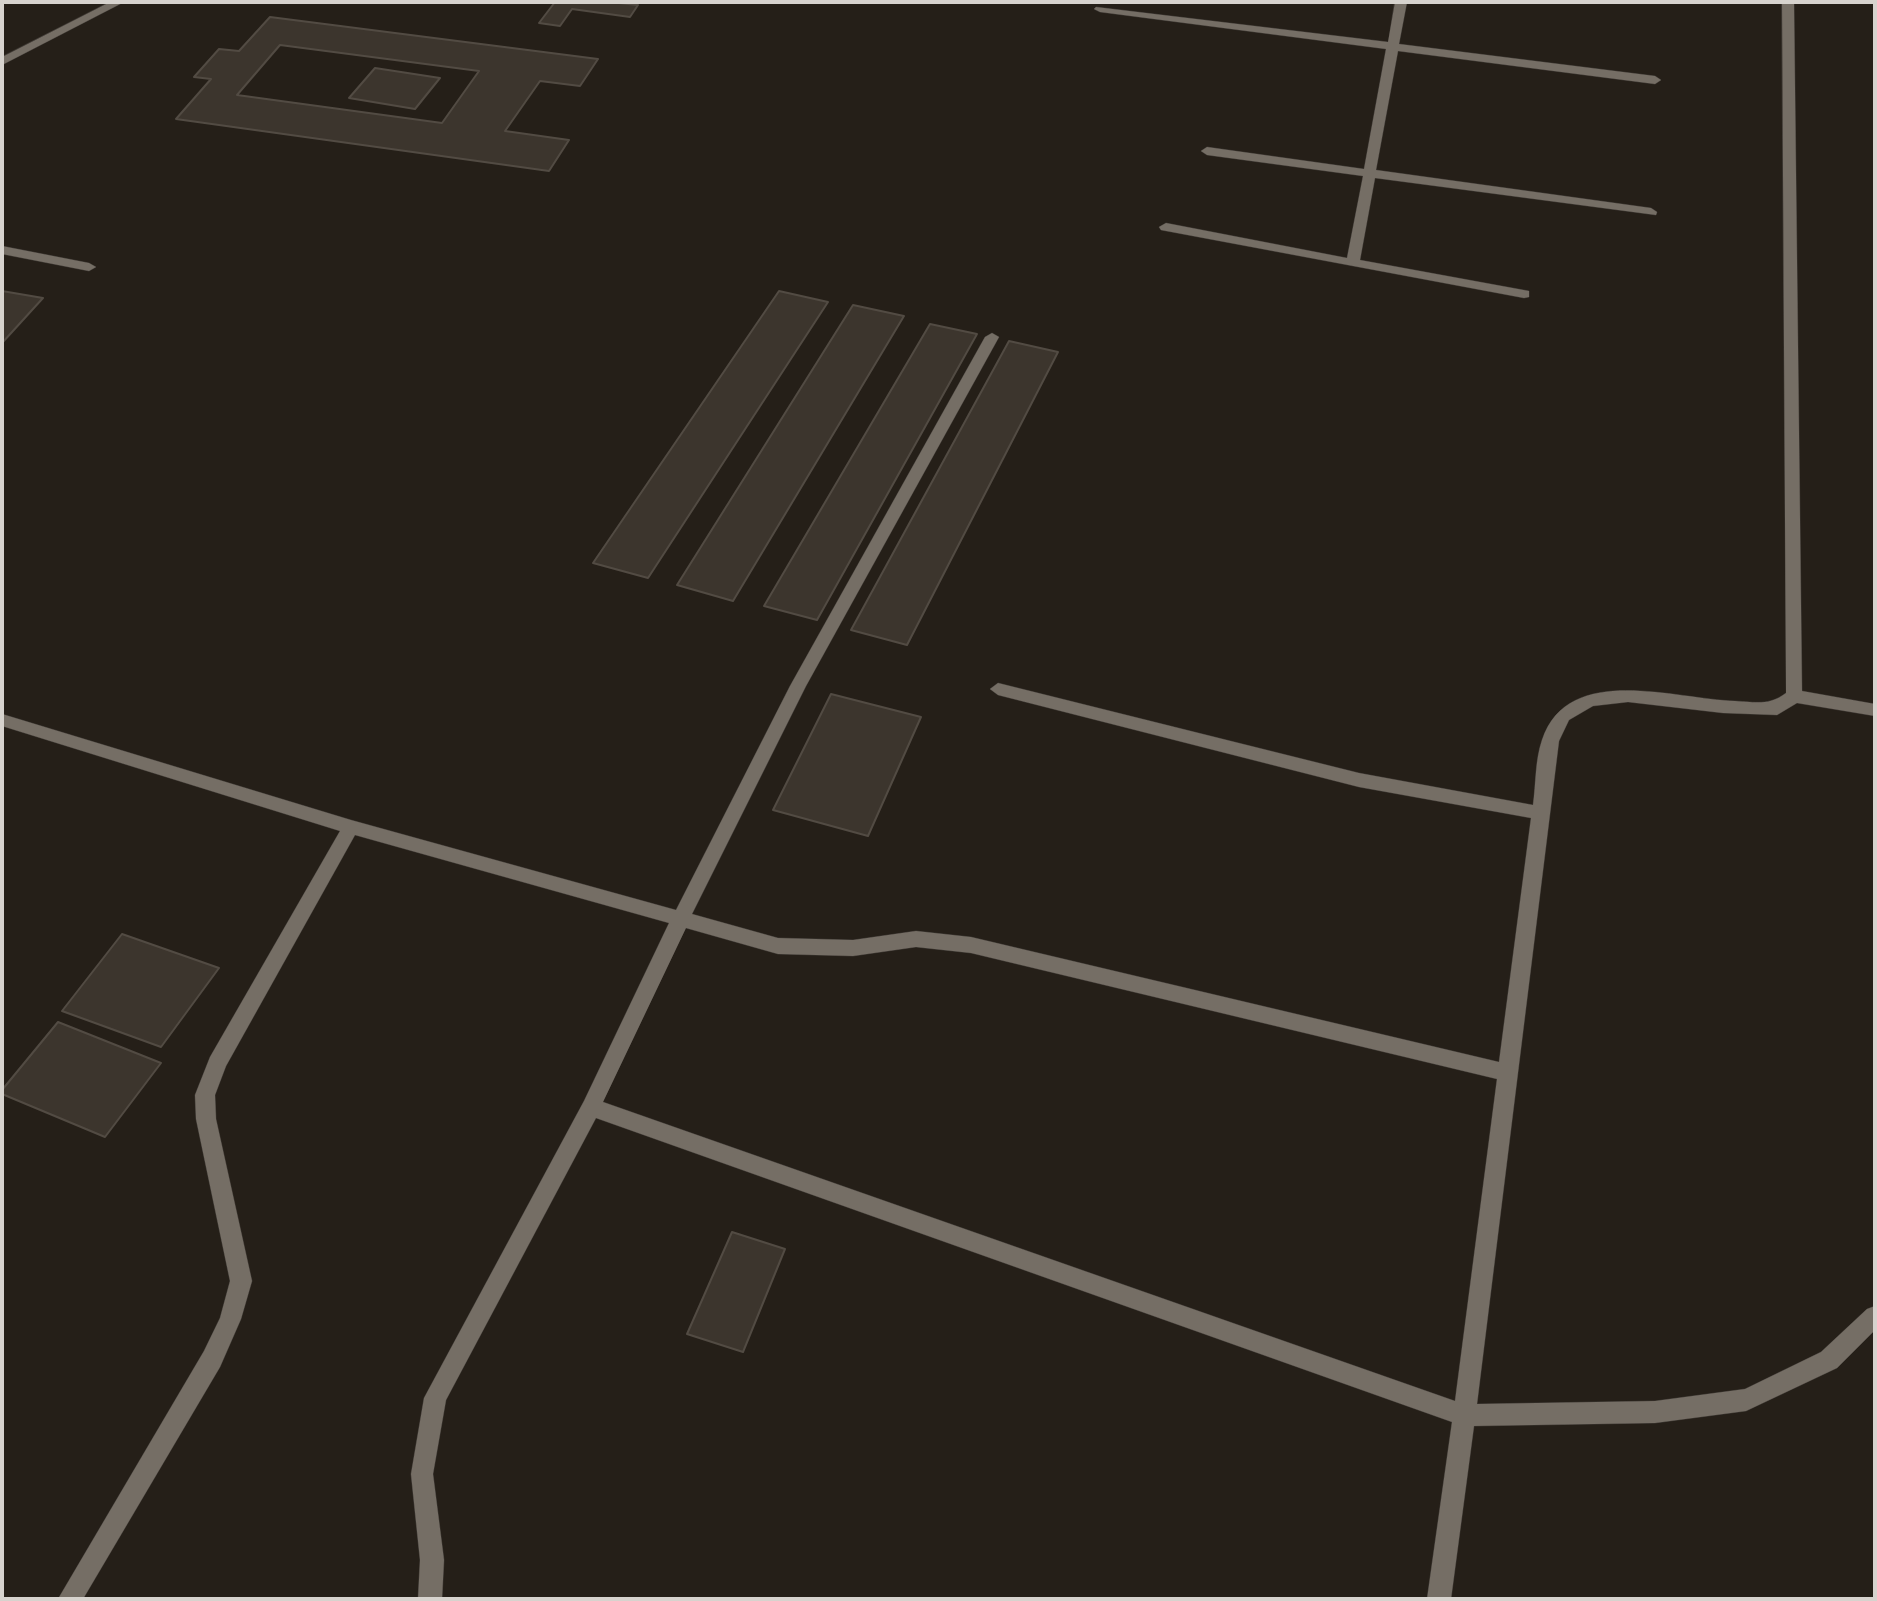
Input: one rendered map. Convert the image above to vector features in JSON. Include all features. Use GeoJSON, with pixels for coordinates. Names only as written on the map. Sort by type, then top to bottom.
{"type":"FeatureCollection","features":[{"type":"Feature","properties":{"kind":"street"},"geometry":{"type":"LineString","coordinates":[[2,62],[118,2]]}},
{"type":"Feature","properties":{"kind":"street"},"geometry":{"type":"LineString","coordinates":[[1353,263],[1402,2]]}},
{"type":"Feature","properties":{"kind":"street"},"geometry":{"type":"LineString","coordinates":[[1788,2],[1794,696]]}},
{"type":"Feature","properties":{"kind":"street"},"geometry":{"type":"LineString","coordinates":[[1100,9],[1656,80]]}},
{"type":"Feature","properties":{"kind":"street"},"geometry":{"type":"LineString","coordinates":[[1207,151],[1651,212]]}},
{"type":"Feature","properties":{"kind":"street"},"geometry":{"type":"LineString","coordinates":[[1166,227],[1524,294]]}},
{"type":"Feature","properties":{"kind":"street"},"geometry":{"type":"LineString","coordinates":[[2,250],[89,267]]}},
{"type":"Feature","properties":{"kind":"street"},"geometry":{"type":"LineString","coordinates":[[430,1599],[432,1560],[422,1474],[435,1398],[591,1107],[681,918],[798,686],[992,337]]}},
{"type":"Feature","properties":{"kind":"street"},"geometry":{"type":"LineString","coordinates":[[998,689],[1359,780],[1541,813]]}},
{"type":"Feature","properties":{"kind":"street"},"geometry":{"type":"LineString","coordinates":[[1439,1599],[1550,741],[1563,716],[1590,700],[1628,696],[1723,707],[1777,709],[1794,696],[1875,710]]}},
{"type":"Feature","properties":{"kind":"street"},"geometry":{"type":"LineString","coordinates":[[2,720],[351,827],[778,946],[853,948],[916,939],[971,945],[1508,1073]]}},
{"type":"Feature","properties":{"kind":"street"},"geometry":{"type":"LineString","coordinates":[[70,1599],[212,1359],[230,1319],[241,1281],[206,1119],[205,1095],[217,1063],[351,827]]}},
{"type":"Feature","properties":{"kind":"street"},"geometry":{"type":"LineString","coordinates":[[591,1107],[1464,1415],[1655,1412],[1746,1400],[1829,1360],[1875,1316]]}},
{"type":"Feature","properties":{"kind":"building"},"geometry":{"type":"Polygon","coordinates":[[[555,2],[638,5],[630,17],[572,9],[560,26],[539,23],[555,2]]]}},
{"type":"Feature","properties":{"kind":"building"},"geometry":{"type":"Polygon","coordinates":[[[270,17],[598,59],[580,86],[540,81],[505,131],[569,140],[549,171],[176,119],[211,79],[194,77],[219,49],[239,51],[270,17]],[[280,45],[237,95],[442,123],[479,71],[280,45]]]}},
{"type":"Feature","properties":{"kind":"building"},"geometry":{"type":"Polygon","coordinates":[[[375,68],[440,78],[415,109],[349,98],[375,68]]]}},
{"type":"Feature","properties":{"kind":"building"},"geometry":{"type":"Polygon","coordinates":[[[2,291],[43,298],[2,343],[2,291]]]}},
{"type":"Feature","properties":{"kind":"building"},"geometry":{"type":"Polygon","coordinates":[[[779,291],[828,302],[648,578],[593,563],[779,291]]]}},
{"type":"Feature","properties":{"kind":"building"},"geometry":{"type":"Polygon","coordinates":[[[853,305],[904,316],[733,601],[677,585],[853,305]]]}},
{"type":"Feature","properties":{"kind":"building"},"geometry":{"type":"Polygon","coordinates":[[[930,324],[977,334],[817,620],[764,606],[930,324]]]}},
{"type":"Feature","properties":{"kind":"building"},"geometry":{"type":"Polygon","coordinates":[[[1009,341],[1058,352],[907,645],[851,630],[1009,341]]]}},
{"type":"Feature","properties":{"kind":"building"},"geometry":{"type":"Polygon","coordinates":[[[831,694],[921,717],[868,836],[773,810],[831,694]]]}},
{"type":"Feature","properties":{"kind":"building"},"geometry":{"type":"Polygon","coordinates":[[[122,934],[219,968],[161,1047],[62,1011],[122,934]]]}},
{"type":"Feature","properties":{"kind":"building"},"geometry":{"type":"Polygon","coordinates":[[[58,1022],[161,1063],[105,1137],[2,1094],[2,1090],[58,1022]]]}},
{"type":"Feature","properties":{"kind":"building"},"geometry":{"type":"Polygon","coordinates":[[[732,1232],[785,1249],[743,1352],[687,1334],[732,1232]]]}}]}
